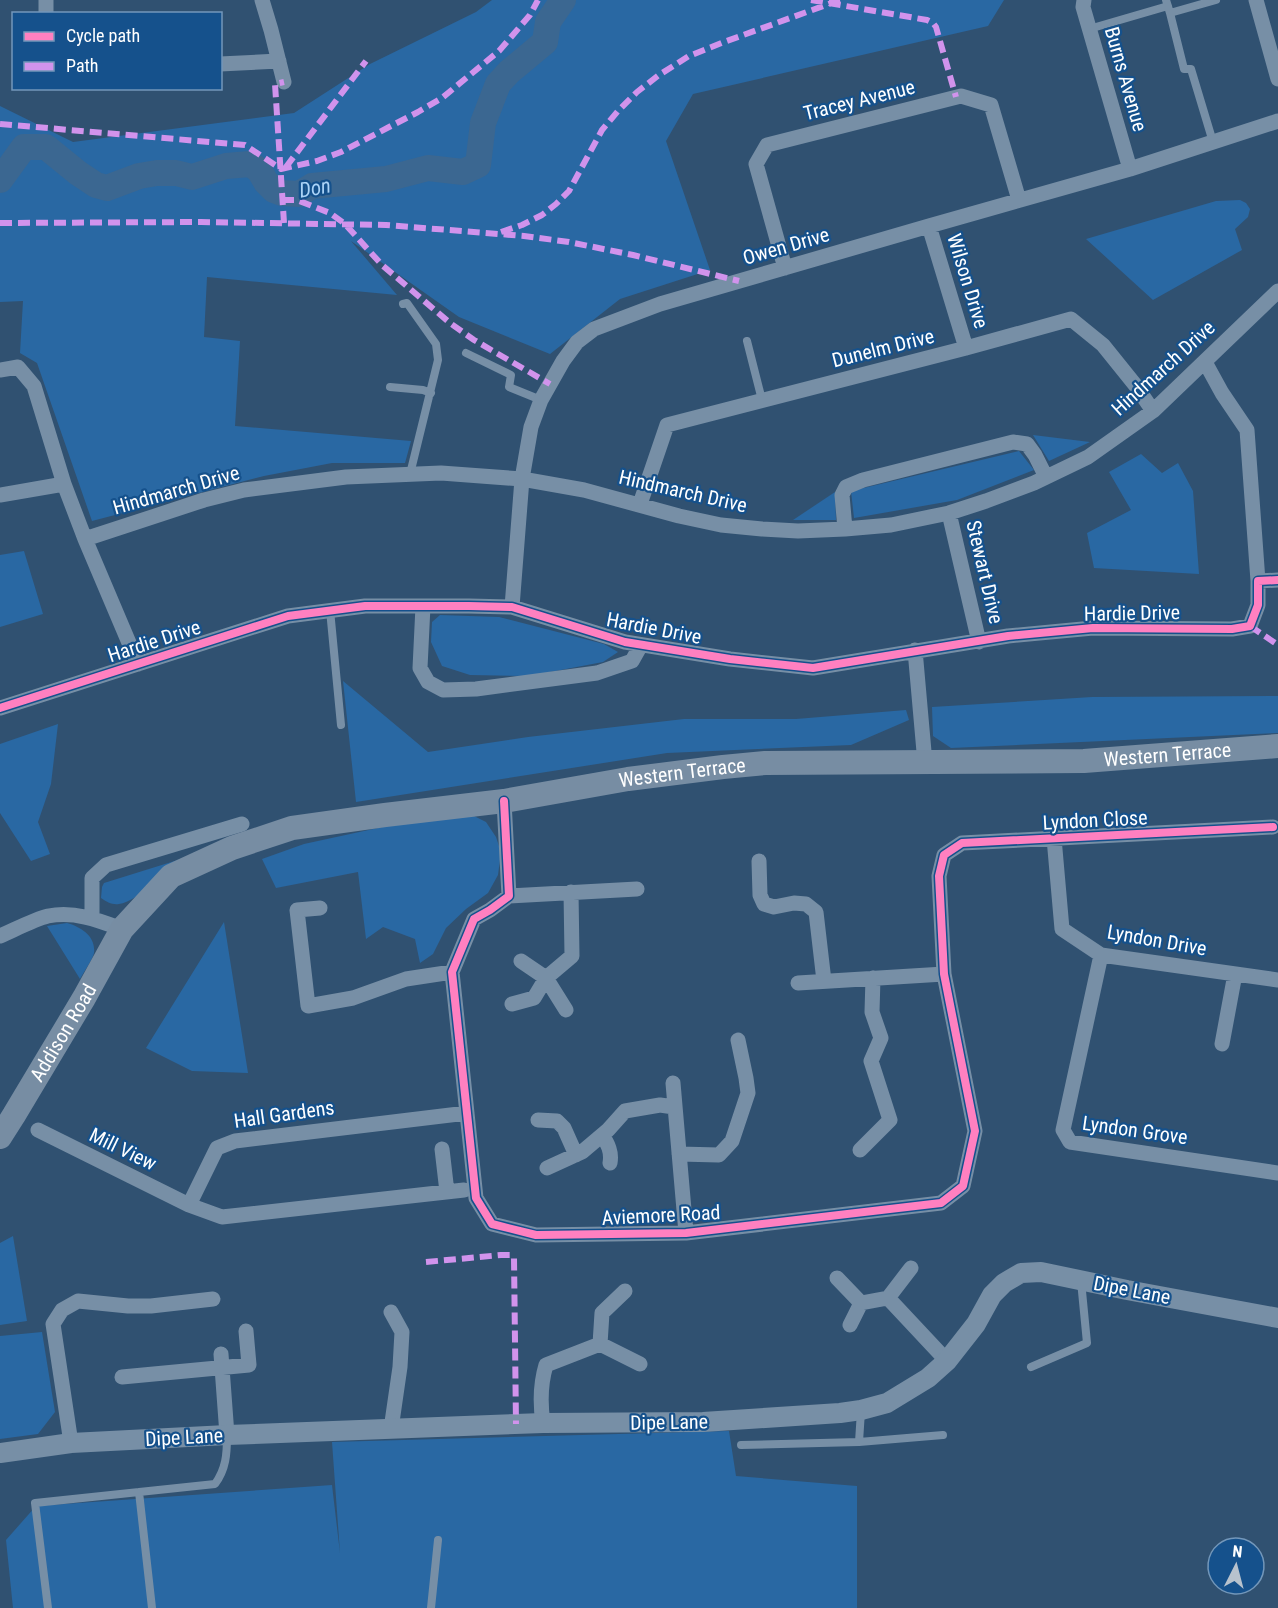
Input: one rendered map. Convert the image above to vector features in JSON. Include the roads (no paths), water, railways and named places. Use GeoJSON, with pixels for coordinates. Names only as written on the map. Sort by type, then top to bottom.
{"type":"FeatureCollection","features":[{"type":"Feature","properties":{"kind":"main road","name":"Western Terrace"},"geometry":{"type":"LineString","coordinates":[[123,929],[171,876],[232,848],[292,828],[504,801],[628,779],[723,766],[1083,761],[1278,747]]}},
{"type":"Feature","properties":{"kind":"main road","name":"Addison Road"},"geometry":{"type":"LineString","coordinates":[[0,1137],[123,929]]}},
{"type":"Feature","properties":{"kind":"street"},"geometry":{"type":"LineString","coordinates":[[262,0],[284,82]]}},
{"type":"Feature","properties":{"kind":"street","name":"Burns Avenue"},"geometry":{"type":"LineString","coordinates":[[1084,0],[1083,7],[1130,169]]}},
{"type":"Feature","properties":{"kind":"street"},"geometry":{"type":"LineString","coordinates":[[1256,0],[1273,43],[1278,79]]}},
{"type":"Feature","properties":{"kind":"street"},"geometry":{"type":"LineString","coordinates":[[222,64],[279,61]]}},
{"type":"Feature","properties":{"kind":"street","name":"Tracey Avenue"},"geometry":{"type":"LineString","coordinates":[[786,268],[756,164],[767,145],[960,96],[992,105],[1019,200]]}},
{"type":"Feature","properties":{"kind":"street","name":"Owen Drive"},"geometry":{"type":"LineString","coordinates":[[512,607],[522,479],[531,427],[541,400],[563,361],[577,342],[594,329],[660,304],[1130,169],[1278,121]]}},
{"type":"Feature","properties":{"kind":"street","name":"Wilson Drive"},"geometry":{"type":"LineString","coordinates":[[929,226],[966,348]]}},
{"type":"Feature","properties":{"kind":"street","name":"Hindmarch Drive"},"geometry":{"type":"LineString","coordinates":[[85,539],[204,500],[244,490],[346,477],[441,473],[522,479],[584,490],[721,525],[765,530],[798,531],[891,525],[949,513],[1046,477],[1088,457],[1153,411],[1278,291]]}},
{"type":"Feature","properties":{"kind":"street","name":"Dunelm Drive"},"geometry":{"type":"LineString","coordinates":[[640,504],[667,425],[1071,319],[1103,345],[1153,411]]}},
{"type":"Feature","properties":{"kind":"street","name":"Hardie Drive"},"geometry":{"type":"LineString","coordinates":[[0,708],[288,616],[364,606],[512,607],[625,642],[730,659],[813,668],[1008,636],[1093,628],[1232,629],[1250,626],[1258,605],[1258,581],[1247,430],[1222,393],[1205,362]]}},
{"type":"Feature","properties":{"kind":"street"},"geometry":{"type":"LineString","coordinates":[[0,370],[18,367],[34,386],[64,484],[138,663]]}},
{"type":"Feature","properties":{"kind":"street"},"geometry":{"type":"LineString","coordinates":[[844,529],[842,495],[846,487],[863,480],[1013,442],[1027,444],[1046,477]]}},
{"type":"Feature","properties":{"kind":"street"},"geometry":{"type":"LineString","coordinates":[[0,495],[64,484]]}},
{"type":"Feature","properties":{"kind":"street","name":"Stewart Drive"},"geometry":{"type":"LineString","coordinates":[[949,513],[979,642]]}},
{"type":"Feature","properties":{"kind":"street"},"geometry":{"type":"LineString","coordinates":[[1258,581],[1278,580]]}},
{"type":"Feature","properties":{"kind":"street"},"geometry":{"type":"LineString","coordinates":[[423,606],[420,668],[428,682],[443,690],[476,689],[597,673],[632,661],[641,645]]}},
{"type":"Feature","properties":{"kind":"street"},"geometry":{"type":"LineString","coordinates":[[915,650],[925,763]]}},
{"type":"Feature","properties":{"kind":"street"},"geometry":{"type":"LineString","coordinates":[[504,801],[509,896],[637,889]]}},
{"type":"Feature","properties":{"kind":"street"},"geometry":{"type":"LineString","coordinates":[[92,917],[92,878],[106,865],[242,825]]}},
{"type":"Feature","properties":{"kind":"street","name":"Lyndon Close"},"geometry":{"type":"LineString","coordinates":[[939,876],[944,855],[962,843],[1273,827]]}},
{"type":"Feature","properties":{"kind":"street","name":"Lyndon Drive"},"geometry":{"type":"LineString","coordinates":[[1054,838],[1062,929],[1101,955],[1278,980]]}},
{"type":"Feature","properties":{"kind":"street"},"geometry":{"type":"LineString","coordinates":[[759,861],[760,895],[765,904],[774,907],[794,903],[806,904],[816,912],[824,981]]}},
{"type":"Feature","properties":{"kind":"street","name":"Aviemore Road"},"geometry":{"type":"LineString","coordinates":[[509,896],[474,919],[452,972],[476,1198],[492,1224],[537,1235],[686,1233],[941,1203],[963,1186],[975,1131],[944,974],[939,876]]}},
{"type":"Feature","properties":{"kind":"street"},"geometry":{"type":"LineString","coordinates":[[512,1004],[534,998],[546,978],[572,956],[571,892]]}},
{"type":"Feature","properties":{"kind":"street"},"geometry":{"type":"LineString","coordinates":[[320,908],[297,910],[307,1013],[406,979],[452,972]]}},
{"type":"Feature","properties":{"kind":"street"},"geometry":{"type":"LineString","coordinates":[[0,936],[47,916],[92,917],[123,929]]}},
{"type":"Feature","properties":{"kind":"street","name":"Lyndon Grove"},"geometry":{"type":"LineString","coordinates":[[1101,955],[1064,1130],[1070,1142],[1278,1173]]}},
{"type":"Feature","properties":{"kind":"street"},"geometry":{"type":"LineString","coordinates":[[521,961],[546,978],[567,1010]]}},
{"type":"Feature","properties":{"kind":"street"},"geometry":{"type":"LineString","coordinates":[[798,982],[944,974]]}},
{"type":"Feature","properties":{"kind":"street"},"geometry":{"type":"LineString","coordinates":[[1222,1044],[1235,974]]}},
{"type":"Feature","properties":{"kind":"street"},"geometry":{"type":"LineString","coordinates":[[860,1150],[890,1120],[871,1061],[881,1038],[872,1012],[873,978]]}},
{"type":"Feature","properties":{"kind":"street"},"geometry":{"type":"LineString","coordinates":[[679,1154],[719,1155],[732,1141],[748,1094],[738,1040]]}},
{"type":"Feature","properties":{"kind":"street"},"geometry":{"type":"LineString","coordinates":[[673,1083],[686,1233]]}},
{"type":"Feature","properties":{"kind":"street"},"geometry":{"type":"LineString","coordinates":[[547,1168],[582,1152],[603,1135],[625,1111],[660,1105],[674,1107]]}},
{"type":"Feature","properties":{"kind":"street","name":"Hall Gardens"},"geometry":{"type":"LineString","coordinates":[[189,1206],[217,1148],[235,1140],[467,1113]]}},
{"type":"Feature","properties":{"kind":"street"},"geometry":{"type":"LineString","coordinates":[[538,1120],[557,1121],[564,1128],[576,1155]]}},
{"type":"Feature","properties":{"kind":"street","name":"Mill View"},"geometry":{"type":"LineString","coordinates":[[38,1130],[189,1206]]}},
{"type":"Feature","properties":{"kind":"street"},"geometry":{"type":"LineString","coordinates":[[603,1135],[612,1156],[610,1163]]}},
{"type":"Feature","properties":{"kind":"street"},"geometry":{"type":"LineString","coordinates":[[442,1149],[447,1192]]}},
{"type":"Feature","properties":{"kind":"street"},"geometry":{"type":"LineString","coordinates":[[189,1206],[222,1217],[464,1190]]}},
{"type":"Feature","properties":{"kind":"street"},"geometry":{"type":"LineString","coordinates":[[861,1303],[888,1298],[911,1268]]}},
{"type":"Feature","properties":{"kind":"street","name":"Dipe Lane"},"geometry":{"type":"LineString","coordinates":[[0,1453],[71,1443],[227,1435],[543,1423],[703,1422],[861,1410],[886,1403],[928,1378],[947,1361],[976,1324],[992,1295],[1004,1283],[1021,1273],[1041,1272],[1278,1318]]}},
{"type":"Feature","properties":{"kind":"street"},"geometry":{"type":"LineString","coordinates":[[837,1278],[861,1303]]}},
{"type":"Feature","properties":{"kind":"street"},"geometry":{"type":"LineString","coordinates":[[600,1344],[602,1313],[625,1292]]}},
{"type":"Feature","properties":{"kind":"street"},"geometry":{"type":"LineString","coordinates":[[71,1443],[53,1324],[62,1310],[78,1301],[151,1306],[178,1295],[213,1299]]}},
{"type":"Feature","properties":{"kind":"street"},"geometry":{"type":"LineString","coordinates":[[888,1298],[947,1361]]}},
{"type":"Feature","properties":{"kind":"street"},"geometry":{"type":"LineString","coordinates":[[850,1325],[861,1303]]}},
{"type":"Feature","properties":{"kind":"street"},"geometry":{"type":"LineString","coordinates":[[391,1312],[402,1332],[391,1429]]}},
{"type":"Feature","properties":{"kind":"street"},"geometry":{"type":"LineString","coordinates":[[122,1377],[221,1361],[249,1365],[246,1331]]}},
{"type":"Feature","properties":{"kind":"street"},"geometry":{"type":"LineString","coordinates":[[543,1423],[540,1403],[546,1365],[600,1344],[640,1364]]}},
{"type":"Feature","properties":{"kind":"street"},"geometry":{"type":"LineString","coordinates":[[221,1361],[227,1435]]}},
{"type":"Feature","properties":{"kind":"lane"},"geometry":{"type":"LineString","coordinates":[[1089,29],[1168,6],[1216,0]]}},
{"type":"Feature","properties":{"kind":"lane"},"geometry":{"type":"LineString","coordinates":[[1168,6],[1184,69],[1191,69],[1213,142]]}},
{"type":"Feature","properties":{"kind":"lane"},"geometry":{"type":"LineString","coordinates":[[403,304],[407,303],[436,344],[438,360],[411,474]]}},
{"type":"Feature","properties":{"kind":"lane"},"geometry":{"type":"LineString","coordinates":[[747,341],[762,400]]}},
{"type":"Feature","properties":{"kind":"lane"},"geometry":{"type":"LineString","coordinates":[[466,353],[511,375],[509,387],[541,400]]}},
{"type":"Feature","properties":{"kind":"lane"},"geometry":{"type":"LineString","coordinates":[[390,387],[423,390],[431,393]]}},
{"type":"Feature","properties":{"kind":"lane"},"geometry":{"type":"LineString","coordinates":[[330,610],[341,725]]}},
{"type":"Feature","properties":{"kind":"lane"},"geometry":{"type":"LineString","coordinates":[[1031,1367],[1088,1343],[1081,1280]]}},
{"type":"Feature","properties":{"kind":"lane"},"geometry":{"type":"LineString","coordinates":[[859,1442],[861,1410]]}},
{"type":"Feature","properties":{"kind":"lane"},"geometry":{"type":"LineString","coordinates":[[48,1608],[35,1503],[215,1484],[226,1462],[227,1435]]}},
{"type":"Feature","properties":{"kind":"lane"},"geometry":{"type":"LineString","coordinates":[[741,1445],[859,1442],[943,1435]]}},
{"type":"Feature","properties":{"kind":"lane"},"geometry":{"type":"LineString","coordinates":[[139,1492],[152,1608]]}},
{"type":"Feature","properties":{"kind":"lane"},"geometry":{"type":"LineString","coordinates":[[431,1608],[438,1540]]}},
{"type":"Feature","properties":{"kind":"waterway","name":"Don"},"geometry":{"type":"LineString","coordinates":[[0,180],[24,147],[46,147],[78,173],[96,185],[107,188],[139,176],[176,173],[192,177],[226,166],[250,164],[259,170],[274,190],[299,194],[312,186],[386,179],[428,168],[463,172],[478,165],[483,123],[498,84],[545,42],[548,22],[563,0]]}}]}
